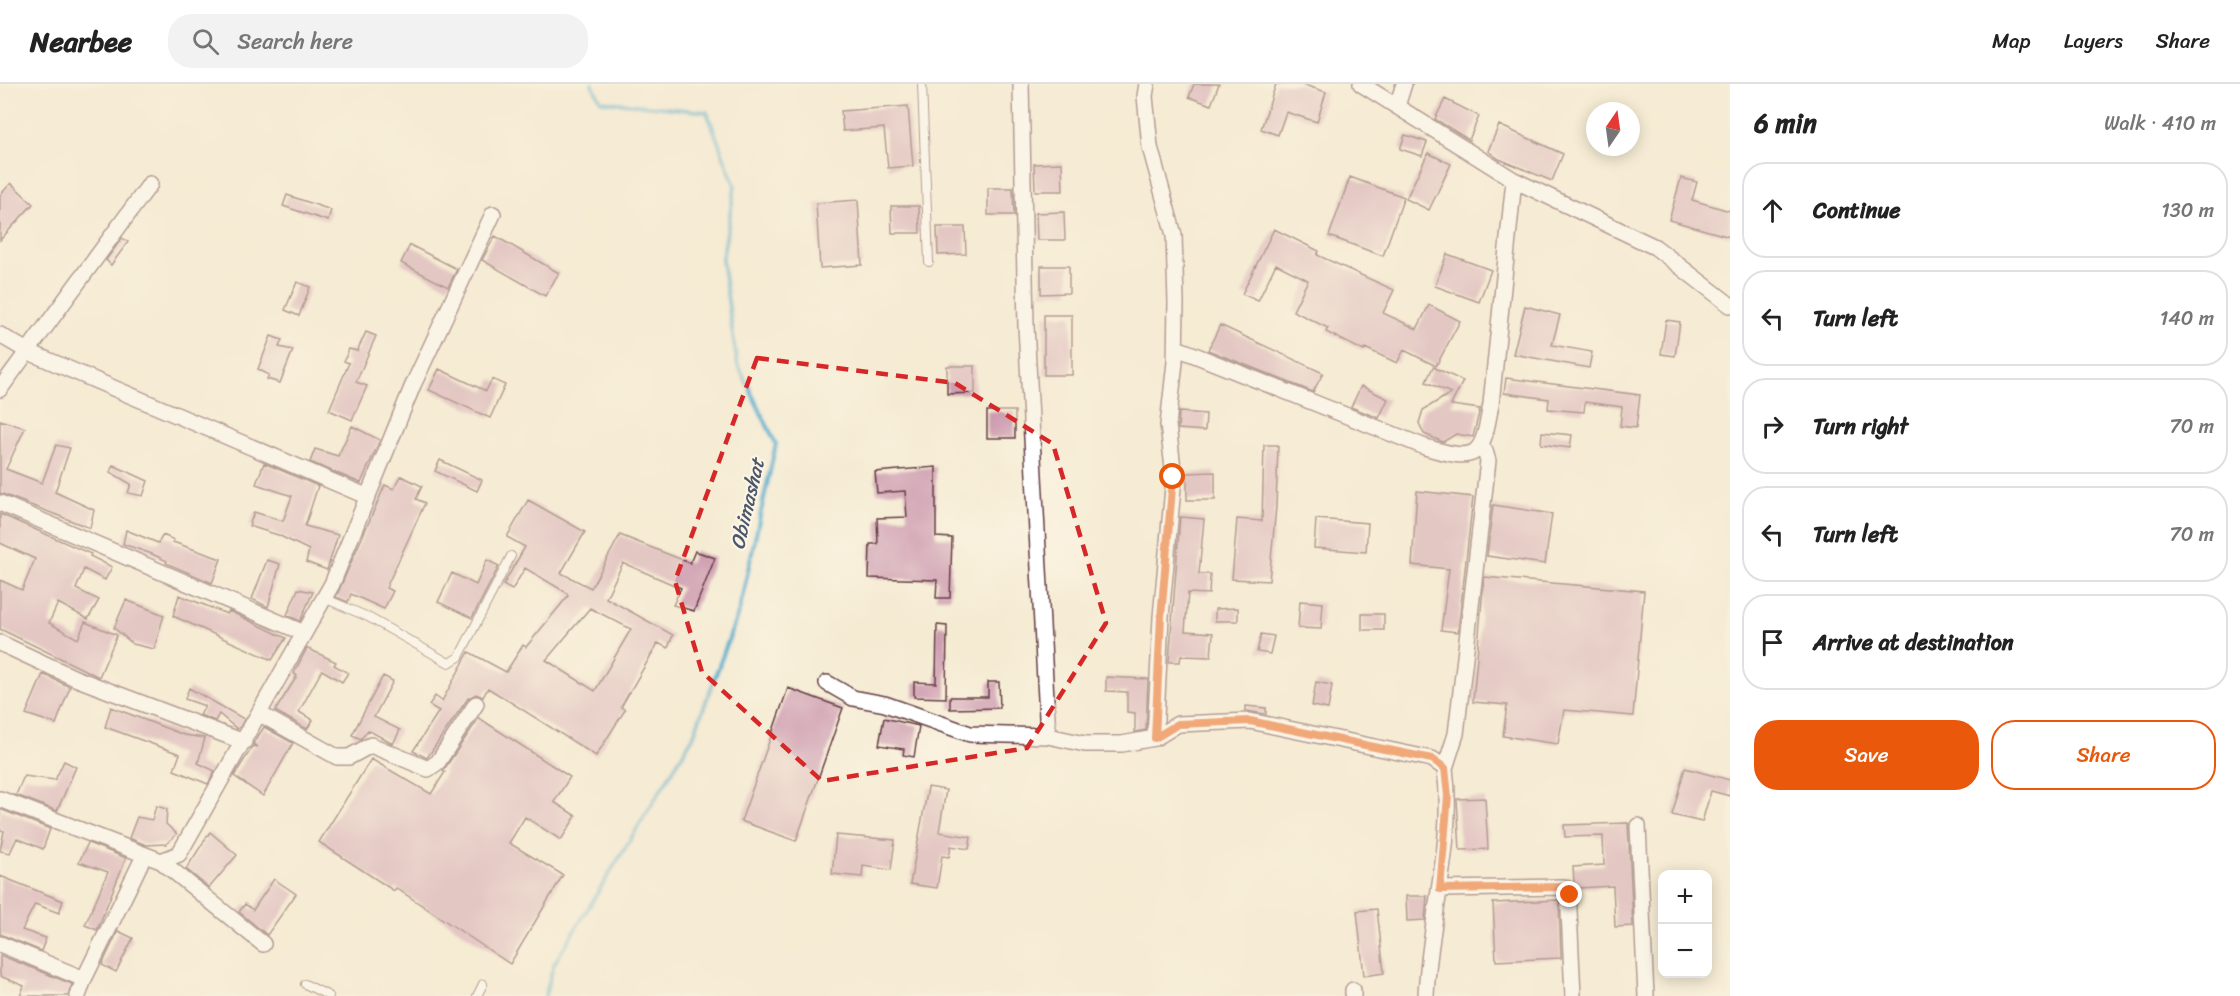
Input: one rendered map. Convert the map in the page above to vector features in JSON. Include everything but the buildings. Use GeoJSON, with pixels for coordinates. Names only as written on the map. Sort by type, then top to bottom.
{"type":"FeatureCollection","features":[{"type":"Feature","properties":{"kind":"street"},"geometry":{"type":"LineString","coordinates":[[1021,84],[1026,326],[1048,736]]}},
{"type":"Feature","properties":{"kind":"street"},"geometry":{"type":"LineString","coordinates":[[1147,84],[1145,96],[1150,147],[1174,235],[1176,303],[1175,362],[1168,425],[1173,477],[1161,617],[1155,738]]}},
{"type":"Feature","properties":{"kind":"street"},"geometry":{"type":"LineString","coordinates":[[1361,84],[1514,180],[1655,247],[1729,302]]}},
{"type":"Feature","properties":{"kind":"street"},"geometry":{"type":"LineString","coordinates":[[1397,106],[1404,84]]}},
{"type":"Feature","properties":{"kind":"street"},"geometry":{"type":"LineString","coordinates":[[1182,350],[1425,447],[1451,455],[1470,455],[1481,448],[1485,439],[1491,404],[1514,180]]}},
{"type":"Feature","properties":{"kind":"street"},"geometry":{"type":"LineString","coordinates":[[0,389],[29,352],[121,220],[150,184]]}},
{"type":"Feature","properties":{"kind":"street"},"geometry":{"type":"LineString","coordinates":[[160,861],[179,854],[332,585],[366,496],[413,385],[493,214]]}},
{"type":"Feature","properties":{"kind":"street"},"geometry":{"type":"LineString","coordinates":[[0,335],[29,352],[366,496]]}},
{"type":"Feature","properties":{"kind":"street"},"geometry":{"type":"LineString","coordinates":[[1426,996],[1426,973],[1440,889],[1448,796],[1445,768],[1456,735],[1488,461],[1485,451],[1481,448]]}},
{"type":"Feature","properties":{"kind":"street"},"geometry":{"type":"LineString","coordinates":[[0,503],[304,633]]}},
{"type":"Feature","properties":{"kind":"street"},"geometry":{"type":"LineString","coordinates":[[0,643],[75,678],[244,742]]}},
{"type":"Feature","properties":{"kind":"street"},"geometry":{"type":"LineString","coordinates":[[827,683],[854,698],[885,704],[970,734],[1048,736],[1085,744],[1122,744],[1155,738],[1178,724],[1250,721],[1432,759],[1445,768]]}},
{"type":"Feature","properties":{"kind":"street"},"geometry":{"type":"LineString","coordinates":[[260,714],[337,757],[349,757],[371,746],[428,769],[438,762],[476,705]]}},
{"type":"Feature","properties":{"kind":"street"},"geometry":{"type":"LineString","coordinates":[[0,799],[160,861],[263,944]]}},
{"type":"Feature","properties":{"kind":"street"},"geometry":{"type":"LineString","coordinates":[[1638,826],[1646,996]]}},
{"type":"Feature","properties":{"kind":"street"},"geometry":{"type":"LineString","coordinates":[[78,996],[84,979],[144,856]]}},
{"type":"Feature","properties":{"kind":"street"},"geometry":{"type":"LineString","coordinates":[[1440,889],[1563,887],[1568,889],[1573,996]]}},
{"type":"Feature","properties":{"kind":"street"},"geometry":{"type":"LineString","coordinates":[[0,944],[84,979]]}},
{"type":"Feature","properties":{"kind":"lane"},"geometry":{"type":"LineString","coordinates":[[922,84],[928,262]]}},
{"type":"Feature","properties":{"kind":"lane"},"geometry":{"type":"LineString","coordinates":[[324,598],[368,617],[449,663],[459,657],[511,556]]}},
{"type":"Feature","properties":{"kind":"lane"},"geometry":{"type":"LineString","coordinates":[[305,984],[329,996]]}},
{"type":"Feature","properties":{"kind":"lane"},"geometry":{"type":"LineString","coordinates":[[477,996],[483,984]]}},
{"type":"Feature","properties":{"kind":"highlighted area"},"geometry":{"type":"Polygon","coordinates":[[[757,358],[955,383],[1053,444],[1106,623],[1027,748],[822,781],[702,672],[675,581],[757,358]]]}},
{"type":"Feature","properties":{"kind":"waterway","name":"Obimashat"},"geometry":{"type":"LineString","coordinates":[[545,996],[554,964],[693,737],[739,611],[776,444],[737,363],[722,260],[735,186],[707,112],[601,101],[592,84]]}},
{"type":"Feature","properties":{"kind":"route"},"geometry":{"type":"LineString","coordinates":[[1173,477],[1161,617],[1155,738],[1178,724],[1250,721],[1432,759],[1445,768],[1448,796],[1440,889],[1563,887],[1568,889],[1570,895]]}}]}
